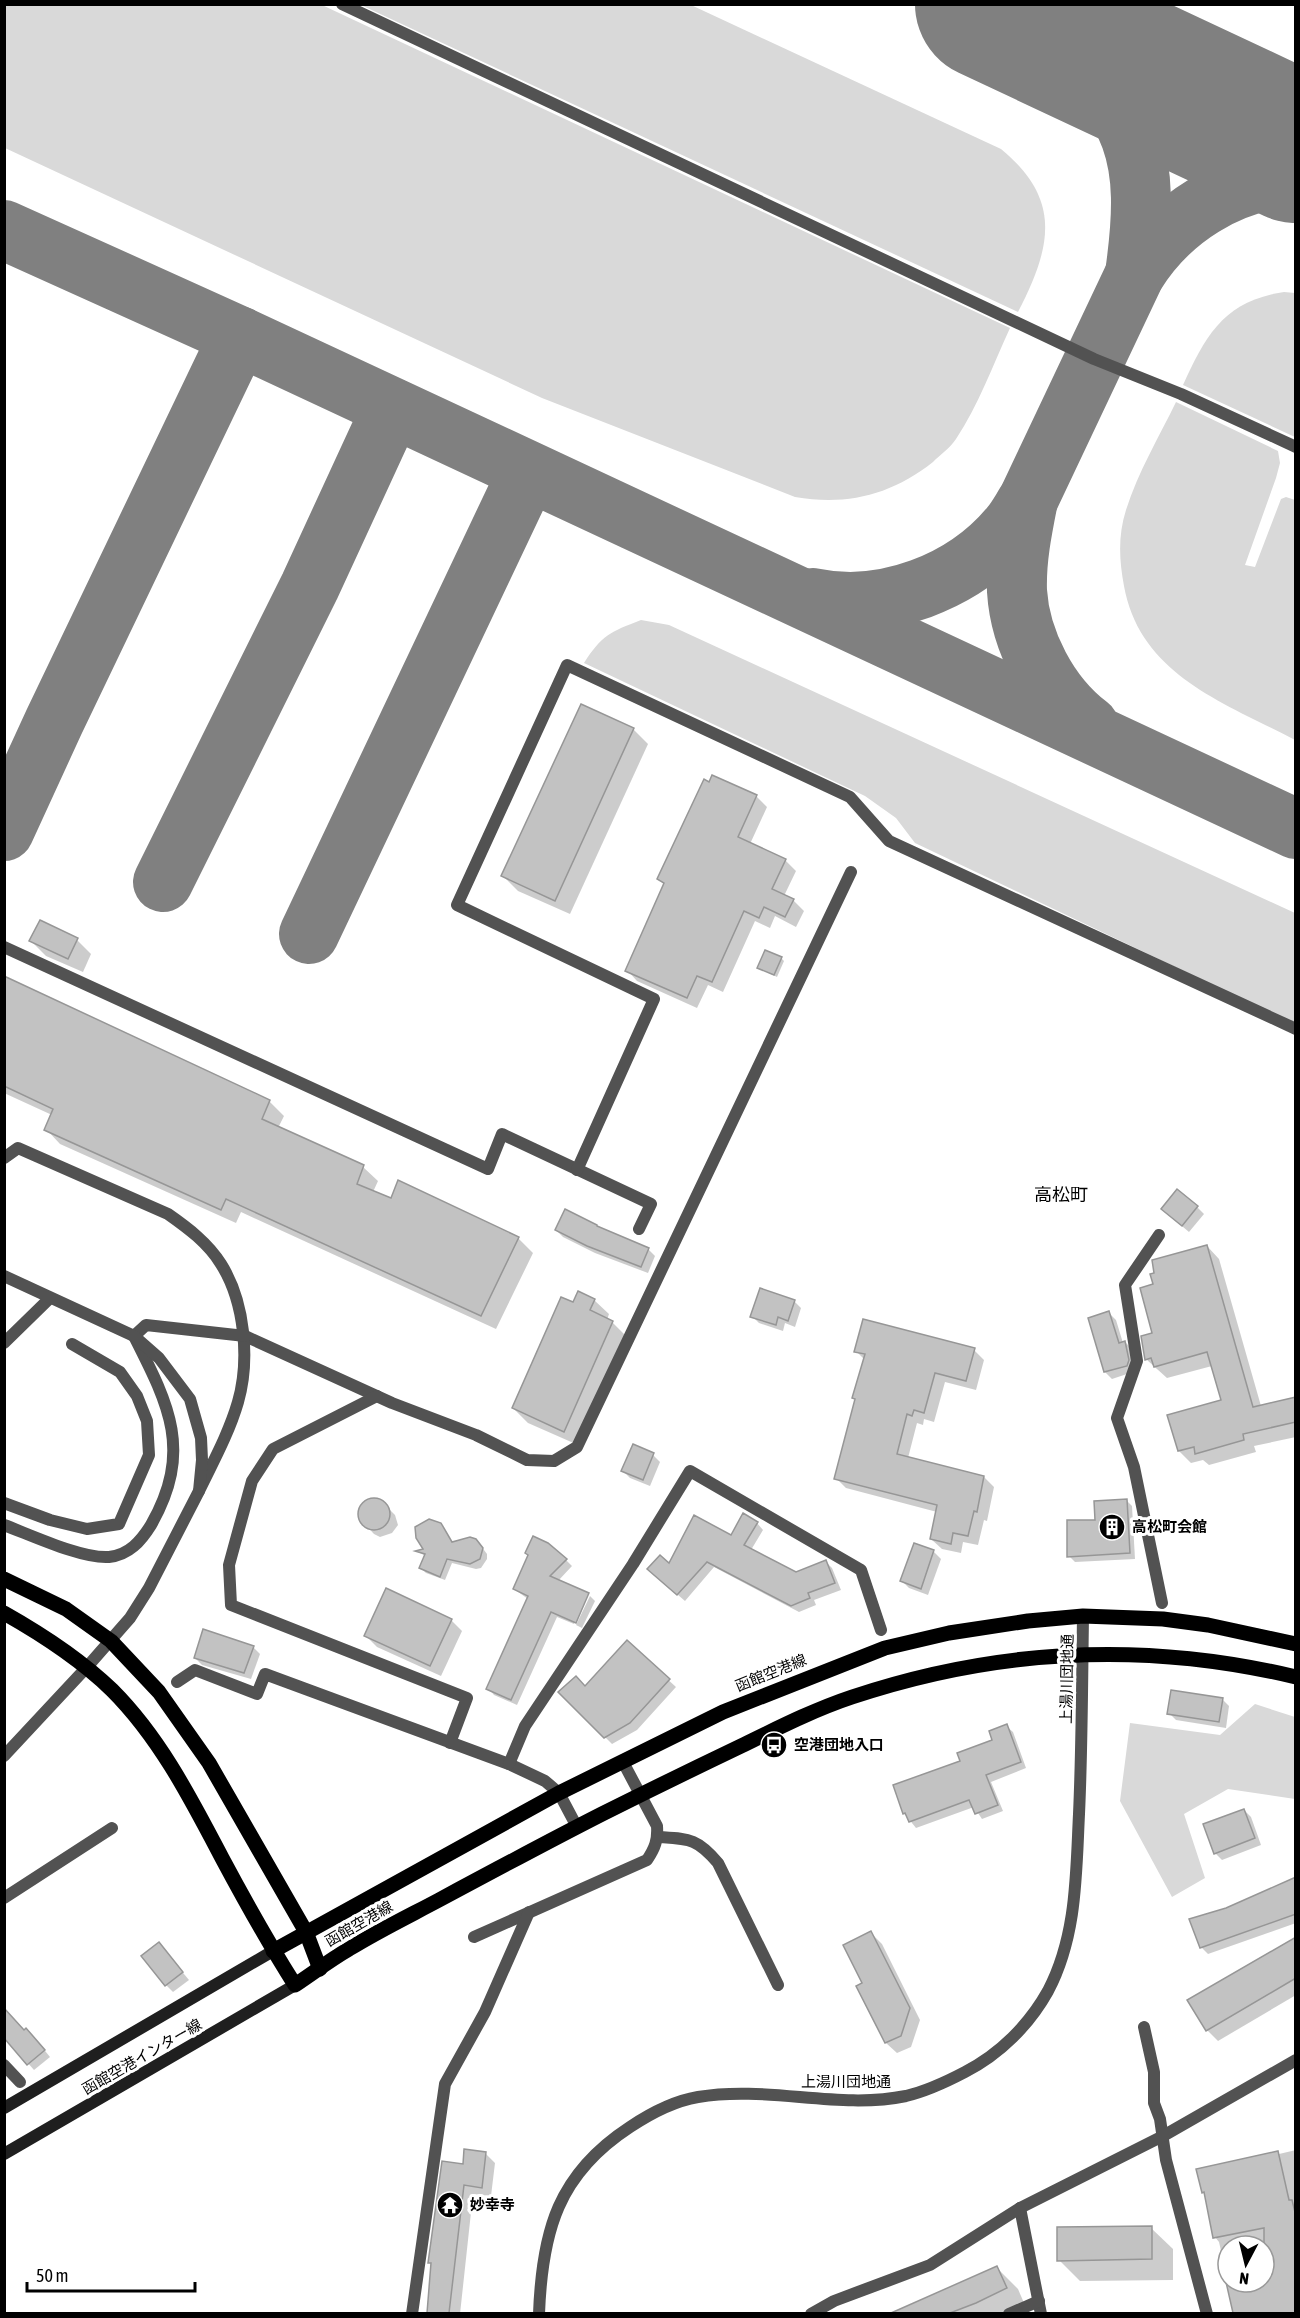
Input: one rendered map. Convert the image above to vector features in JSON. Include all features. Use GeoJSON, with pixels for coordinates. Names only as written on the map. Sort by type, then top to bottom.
{"type":"FeatureCollection","features":[{"type":"Feature","properties":{"kind":"main road","name":"函館空港線"},"geometry":{"type":"LineString","coordinates":[[4,1579],[66,1609],[111,1641],[159,1692],[209,1763],[306,1932],[320,1969]]}},
{"type":"Feature","properties":{"kind":"main road"},"geometry":{"type":"LineString","coordinates":[[4,1613],[49,1639],[87,1667],[137,1720],[182,1783],[273,1951],[295,1985]]}},
{"type":"Feature","properties":{"kind":"main road","name":"函館空港線"},"geometry":{"type":"LineString","coordinates":[[273,1951],[558,1793],[723,1712],[885,1648],[949,1633],[1028,1621],[1083,1616],[1163,1619],[1208,1625],[1296,1644]]}},
{"type":"Feature","properties":{"kind":"main road","name":"函館空港線"},"geometry":{"type":"LineString","coordinates":[[295,1985],[357,1944],[577,1827],[790,1722],[851,1697],[922,1676],[973,1665],[1034,1657],[1083,1654],[1137,1654],[1193,1658],[1237,1664],[1296,1677]]}},
{"type":"Feature","properties":{"kind":"main road","name":"函館空港インター線"},"geometry":{"type":"LineString","coordinates":[[4,2108],[273,1951]]}},
{"type":"Feature","properties":{"kind":"main road","name":"函館空港インター線"},"geometry":{"type":"LineString","coordinates":[[4,2154],[295,1985]]}},
{"type":"Feature","properties":{"kind":"street"},"geometry":{"type":"LineString","coordinates":[[342,4],[1094,359],[1181,394],[1296,447]]}},
{"type":"Feature","properties":{"kind":"street"},"geometry":{"type":"LineString","coordinates":[[577,1170],[654,999],[457,905],[567,665],[850,797],[889,841],[1296,1029]]}},
{"type":"Feature","properties":{"kind":"street"},"geometry":{"type":"LineString","coordinates":[[134,1336],[146,1325],[245,1336],[377,1396],[476,1435],[527,1460],[554,1461],[577,1447],[851,872]]}},
{"type":"Feature","properties":{"kind":"street"},"geometry":{"type":"LineString","coordinates":[[4,947],[488,1169],[502,1134],[651,1204],[639,1229]]}},
{"type":"Feature","properties":{"kind":"street"},"geometry":{"type":"LineString","coordinates":[[4,1158],[18,1148],[168,1214],[187,1227],[207,1245],[222,1265],[232,1288],[245,1336],[239,1400],[228,1430],[200,1491],[149,1588],[130,1618],[111,1641],[4,1756]]}},
{"type":"Feature","properties":{"kind":"street"},"geometry":{"type":"LineString","coordinates":[[1159,1235],[1125,1285],[1137,1361],[1117,1418],[1134,1467],[1162,1603]]}},
{"type":"Feature","properties":{"kind":"street"},"geometry":{"type":"LineString","coordinates":[[4,1276],[134,1336],[159,1358],[190,1399],[201,1438],[200,1491]]}},
{"type":"Feature","properties":{"kind":"street"},"geometry":{"type":"LineString","coordinates":[[4,1343],[50,1298]]}},
{"type":"Feature","properties":{"kind":"street"},"geometry":{"type":"LineString","coordinates":[[4,1525],[93,1556],[109,1557],[125,1553],[136,1546],[146,1534],[170,1482],[175,1450],[174,1436],[164,1399],[134,1336]]}},
{"type":"Feature","properties":{"kind":"street"},"geometry":{"type":"LineString","coordinates":[[4,1503],[50,1520],[87,1529],[119,1524],[149,1455],[147,1420],[137,1396],[120,1372],[72,1344]]}},
{"type":"Feature","properties":{"kind":"street"},"geometry":{"type":"LineString","coordinates":[[377,1396],[273,1449],[252,1481],[229,1565],[231,1605],[467,1698],[450,1743]]}},
{"type":"Feature","properties":{"kind":"street"},"geometry":{"type":"LineString","coordinates":[[509,1764],[525,1726],[633,1564],[690,1471],[861,1570],[881,1630]]}},
{"type":"Feature","properties":{"kind":"street","name":"上湯川団地通"},"geometry":{"type":"LineString","coordinates":[[538,2313],[544,2249],[556,2211],[566,2191],[596,2153],[616,2136],[643,2119],[672,2105],[722,2095],[878,2099],[927,2090],[991,2057],[1034,2013],[1058,1969],[1070,1926],[1076,1886],[1083,1616]]}},
{"type":"Feature","properties":{"kind":"street"},"geometry":{"type":"LineString","coordinates":[[177,1682],[195,1670],[257,1694],[266,1674],[509,1764],[545,1782],[558,1793],[577,1827]]}},
{"type":"Feature","properties":{"kind":"street"},"geometry":{"type":"LineString","coordinates":[[474,1937],[647,1860],[658,1838],[657,1826],[623,1762]]}},
{"type":"Feature","properties":{"kind":"street"},"geometry":{"type":"LineString","coordinates":[[4,1898],[112,1828]]}},
{"type":"Feature","properties":{"kind":"street"},"geometry":{"type":"LineString","coordinates":[[658,1838],[689,1839],[705,1847],[718,1863],[778,1985]]}},
{"type":"Feature","properties":{"kind":"street"},"geometry":{"type":"LineString","coordinates":[[412,2313],[444,2084],[485,2012],[529,1912]]}},
{"type":"Feature","properties":{"kind":"street"},"geometry":{"type":"LineString","coordinates":[[1144,2027],[1154,2072],[1154,2103],[1160,2119],[1166,2160],[1207,2313]]}},
{"type":"Feature","properties":{"kind":"street"},"geometry":{"type":"LineString","coordinates":[[811,2313],[834,2301],[930,2265],[1020,2208],[1163,2136],[1296,2060]]}},
{"type":"Feature","properties":{"kind":"street"},"geometry":{"type":"LineString","coordinates":[[4,2065],[20,2082]]}},
{"type":"Feature","properties":{"kind":"street"},"geometry":{"type":"LineString","coordinates":[[1020,2208],[1041,2313]]}},
{"type":"Feature","properties":{"kind":"street"},"geometry":{"type":"LineString","coordinates":[[1009,2313],[1039,2301]]}},
{"type":"Feature","properties":{"kind":"shaded area"},"geometry":{"type":"Polygon","coordinates":[[[5,4],[322,5],[1010,328],[964,426],[954,442],[933,462],[901,483],[868,495],[833,500],[795,497],[542,398],[5,148],[5,4]]]}},
{"type":"Feature","properties":{"kind":"shaded area"},"geometry":{"type":"Polygon","coordinates":[[[361,5],[691,5],[1001,149],[1021,168],[1034,187],[1042,206],[1045,226],[1038,267],[1018,312],[361,5]]]}},
{"type":"Feature","properties":{"kind":"shaded area"},"geometry":{"type":"Polygon","coordinates":[[[1284,292],[1295,293],[1295,437],[1183,385],[1200,350],[1220,323],[1247,303],[1264,296],[1284,292]]]}},
{"type":"Feature","properties":{"kind":"shaded area"},"geometry":{"type":"Polygon","coordinates":[[[1176,402],[1278,451],[1280,463],[1276,478],[1245,565],[1255,567],[1281,499],[1286,497],[1295,500],[1295,740],[1241,713],[1189,682],[1167,664],[1148,642],[1133,617],[1121,567],[1123,519],[1136,482],[1176,402]]]}},
{"type":"Feature","properties":{"kind":"shaded area"},"geometry":{"type":"Polygon","coordinates":[[[641,620],[669,625],[1295,913],[1295,1024],[915,843],[896,818],[865,796],[584,663],[602,640],[641,620]]]}},
{"type":"Feature","properties":{"kind":"shaded area"},"geometry":{"type":"Polygon","coordinates":[[[1255,1704],[1295,1717],[1295,1799],[1228,1789],[1184,1814],[1205,1878],[1172,1897],[1120,1801],[1130,1723],[1220,1735],[1255,1704]]]}},
{"type":"Feature","properties":{"kind":"building"},"geometry":{"type":"Polygon","coordinates":[[[581,704],[634,728],[555,901],[501,876],[581,704]]]}},
{"type":"Feature","properties":{"kind":"building"},"geometry":{"type":"Polygon","coordinates":[[[712,775],[757,795],[738,837],[786,859],[772,889],[794,899],[785,917],[764,907],[759,918],[744,911],[712,982],[697,976],[687,998],[625,971],[664,883],[657,879],[704,779],[709,782],[712,775]]]}},
{"type":"Feature","properties":{"kind":"building"},"geometry":{"type":"Polygon","coordinates":[[[40,920],[78,938],[68,959],[29,941],[40,920]]]}},
{"type":"Feature","properties":{"kind":"building"},"geometry":{"type":"Polygon","coordinates":[[[765,950],[782,957],[774,975],[757,968],[765,950]]]}},
{"type":"Feature","properties":{"kind":"building"},"geometry":{"type":"Polygon","coordinates":[[[4,976],[270,1100],[262,1119],[364,1165],[357,1184],[391,1198],[398,1180],[519,1237],[481,1316],[226,1199],[221,1210],[44,1130],[53,1109],[4,1086],[4,976]]]}},
{"type":"Feature","properties":{"kind":"building"},"geometry":{"type":"Polygon","coordinates":[[[1177,1189],[1198,1206],[1182,1226],[1161,1209],[1177,1189]]]}},
{"type":"Feature","properties":{"kind":"building"},"geometry":{"type":"Polygon","coordinates":[[[565,1209],[597,1226],[649,1248],[641,1267],[587,1246],[555,1230],[565,1209]]]}},
{"type":"Feature","properties":{"kind":"building"},"geometry":{"type":"Polygon","coordinates":[[[1207,1245],[1253,1407],[1296,1397],[1296,1422],[1243,1434],[1244,1440],[1195,1454],[1194,1447],[1178,1451],[1167,1415],[1221,1400],[1207,1352],[1154,1367],[1151,1358],[1145,1360],[1141,1336],[1152,1333],[1140,1288],[1153,1284],[1150,1274],[1154,1273],[1152,1260],[1207,1245]]]}},
{"type":"Feature","properties":{"kind":"building"},"geometry":{"type":"Polygon","coordinates":[[[760,1288],[795,1300],[788,1321],[778,1317],[776,1325],[750,1317],[760,1288]]]}},
{"type":"Feature","properties":{"kind":"building"},"geometry":{"type":"Polygon","coordinates":[[[578,1291],[595,1299],[590,1310],[613,1321],[564,1432],[512,1408],[561,1297],[573,1302],[578,1291]]]}},
{"type":"Feature","properties":{"kind":"building"},"geometry":{"type":"Polygon","coordinates":[[[1109,1311],[1119,1343],[1125,1341],[1129,1360],[1127,1366],[1104,1372],[1088,1318],[1109,1311]]]}},
{"type":"Feature","properties":{"kind":"building"},"geometry":{"type":"Polygon","coordinates":[[[863,1319],[975,1348],[966,1381],[935,1373],[924,1413],[914,1410],[912,1416],[907,1414],[897,1454],[984,1476],[977,1512],[974,1511],[968,1536],[953,1533],[951,1544],[930,1539],[937,1505],[834,1479],[855,1399],[852,1398],[865,1354],[854,1352],[863,1319]]]}},
{"type":"Feature","properties":{"kind":"building"},"geometry":{"type":"Polygon","coordinates":[[[633,1444],[654,1453],[643,1480],[621,1471],[633,1444]]]}},
{"type":"Feature","properties":{"kind":"building"},"geometry":{"type":"Polygon","coordinates":[[[374,1498],[385,1503],[390,1514],[385,1525],[374,1530],[363,1525],[358,1514],[363,1503],[374,1498]]]}},
{"type":"Feature","properties":{"kind":"building","name":"高松町会館"},"geometry":{"type":"Polygon","coordinates":[[[1127,1499],[1130,1553],[1067,1557],[1067,1520],[1095,1520],[1094,1501],[1127,1499]]]}},
{"type":"Feature","properties":{"kind":"building"},"geometry":{"type":"Polygon","coordinates":[[[743,1513],[758,1522],[744,1545],[796,1572],[826,1560],[835,1583],[808,1593],[810,1598],[791,1606],[707,1562],[677,1595],[647,1569],[660,1555],[669,1563],[694,1515],[731,1535],[743,1513]]]}},
{"type":"Feature","properties":{"kind":"building"},"geometry":{"type":"Polygon","coordinates":[[[429,1519],[441,1523],[452,1542],[470,1537],[476,1539],[483,1548],[480,1559],[470,1564],[447,1559],[440,1577],[419,1568],[425,1554],[415,1551],[423,1549],[416,1538],[415,1527],[429,1519]]]}},
{"type":"Feature","properties":{"kind":"building"},"geometry":{"type":"Polygon","coordinates":[[[533,1536],[548,1543],[567,1559],[550,1576],[589,1593],[576,1623],[551,1612],[511,1700],[486,1689],[528,1596],[513,1589],[528,1555],[525,1553],[533,1536]]]}},
{"type":"Feature","properties":{"kind":"building"},"geometry":{"type":"Polygon","coordinates":[[[914,1543],[934,1550],[921,1589],[900,1581],[914,1543]]]}},
{"type":"Feature","properties":{"kind":"building"},"geometry":{"type":"Polygon","coordinates":[[[386,1588],[452,1619],[430,1666],[364,1636],[386,1588]]]}},
{"type":"Feature","properties":{"kind":"building"},"geometry":{"type":"Polygon","coordinates":[[[203,1629],[254,1646],[244,1673],[194,1658],[203,1629]]]}},
{"type":"Feature","properties":{"kind":"building"},"geometry":{"type":"Polygon","coordinates":[[[627,1640],[670,1679],[630,1723],[604,1738],[558,1692],[576,1676],[585,1686],[627,1640]]]}},
{"type":"Feature","properties":{"kind":"building"},"geometry":{"type":"Polygon","coordinates":[[[1171,1690],[1223,1698],[1219,1722],[1167,1714],[1171,1690]]]}},
{"type":"Feature","properties":{"kind":"building"},"geometry":{"type":"Polygon","coordinates":[[[1007,1724],[1021,1762],[986,1775],[998,1805],[975,1814],[969,1800],[909,1822],[905,1813],[903,1814],[893,1785],[960,1761],[957,1753],[992,1740],[989,1731],[1007,1724]]]}},
{"type":"Feature","properties":{"kind":"building"},"geometry":{"type":"Polygon","coordinates":[[[1244,1809],[1255,1838],[1214,1854],[1203,1824],[1244,1809]]]}},
{"type":"Feature","properties":{"kind":"building"},"geometry":{"type":"Polygon","coordinates":[[[1296,1877],[1296,1914],[1200,1948],[1189,1919],[1226,1908],[1296,1877]]]}},
{"type":"Feature","properties":{"kind":"building"},"geometry":{"type":"Polygon","coordinates":[[[871,1931],[910,2008],[901,2036],[885,2043],[856,1986],[862,1983],[843,1945],[871,1931]]]}},
{"type":"Feature","properties":{"kind":"building"},"geometry":{"type":"Polygon","coordinates":[[[1296,1937],[1296,1978],[1206,2031],[1187,2000],[1296,1937]]]}},
{"type":"Feature","properties":{"kind":"building"},"geometry":{"type":"Polygon","coordinates":[[[159,1942],[183,1972],[165,1986],[141,1956],[159,1942]]]}},
{"type":"Feature","properties":{"kind":"building"},"geometry":{"type":"Polygon","coordinates":[[[4,2008],[45,2050],[27,2065],[4,2038],[4,2008]]]}},
{"type":"Feature","properties":{"kind":"building"},"geometry":{"type":"Polygon","coordinates":[[[464,2149],[486,2152],[482,2188],[464,2185],[449,2313],[427,2313],[431,2263],[428,2263],[442,2161],[463,2164],[464,2149]]]}},
{"type":"Feature","properties":{"kind":"building"},"geometry":{"type":"Polygon","coordinates":[[[1278,2151],[1289,2200],[1292,2200],[1296,2216],[1296,2313],[1233,2313],[1229,2294],[1276,2294],[1276,2234],[1264,2234],[1264,2228],[1233,2234],[1216,2234],[1216,2237],[1213,2238],[1204,2192],[1202,2193],[1196,2169],[1278,2151]]]}},
{"type":"Feature","properties":{"kind":"building"},"geometry":{"type":"Polygon","coordinates":[[[1152,2226],[1152,2259],[1057,2261],[1057,2227],[1152,2226]]]}},
{"type":"Feature","properties":{"kind":"building"},"geometry":{"type":"Polygon","coordinates":[[[997,2266],[1007,2288],[976,2303],[950,2313],[891,2313],[997,2266]]]}},
{"type":"Feature","properties":{"kind":"taxiway"},"geometry":{"type":"LineString","coordinates":[[1047,31],[1101,86],[1131,138],[1138,166],[1141,197],[1135,274]]}},
{"type":"Feature","properties":{"kind":"taxiway"},"geometry":{"type":"LineString","coordinates":[[813,598],[840,602],[894,597],[946,578],[991,546],[1013,524],[1028,500],[1135,274],[1149,254],[1184,220],[1225,194],[1271,179],[1296,176]]}},
{"type":"Feature","properties":{"kind":"taxiway"},"geometry":{"type":"LineString","coordinates":[[4,230],[239,336],[1296,829]]}},
{"type":"Feature","properties":{"kind":"taxiway"},"geometry":{"type":"LineString","coordinates":[[4,831],[239,336]]}},
{"type":"Feature","properties":{"kind":"taxiway"},"geometry":{"type":"LineString","coordinates":[[163,882],[310,586],[392,408]]}},
{"type":"Feature","properties":{"kind":"taxiway"},"geometry":{"type":"LineString","coordinates":[[309,934],[528,472]]}},
{"type":"Feature","properties":{"kind":"taxiway"},"geometry":{"type":"LineString","coordinates":[[1028,500],[1017,568],[1019,610],[1024,629],[1039,666],[1049,683],[1061,699],[1089,726]]}},
{"type":"Feature","properties":{"kind":"runway"},"geometry":{"type":"LineString","coordinates":[[991,4],[1296,147]]}},
{"type":"Feature","properties":{"kind":"place","name":"高松町会館"},"geometry":{"type":"Point","coordinates":[1112,1527]}},
{"type":"Feature","properties":{"kind":"place","name":"空港団地入口"},"geometry":{"type":"Point","coordinates":[774,1745]}},
{"type":"Feature","properties":{"kind":"place","name":"妙幸寺"},"geometry":{"type":"Point","coordinates":[450,2205]}},
{"type":"Feature","properties":{"kind":"district","name":"高松町"},"geometry":{"type":"Point","coordinates":[1061,1195]}}]}
